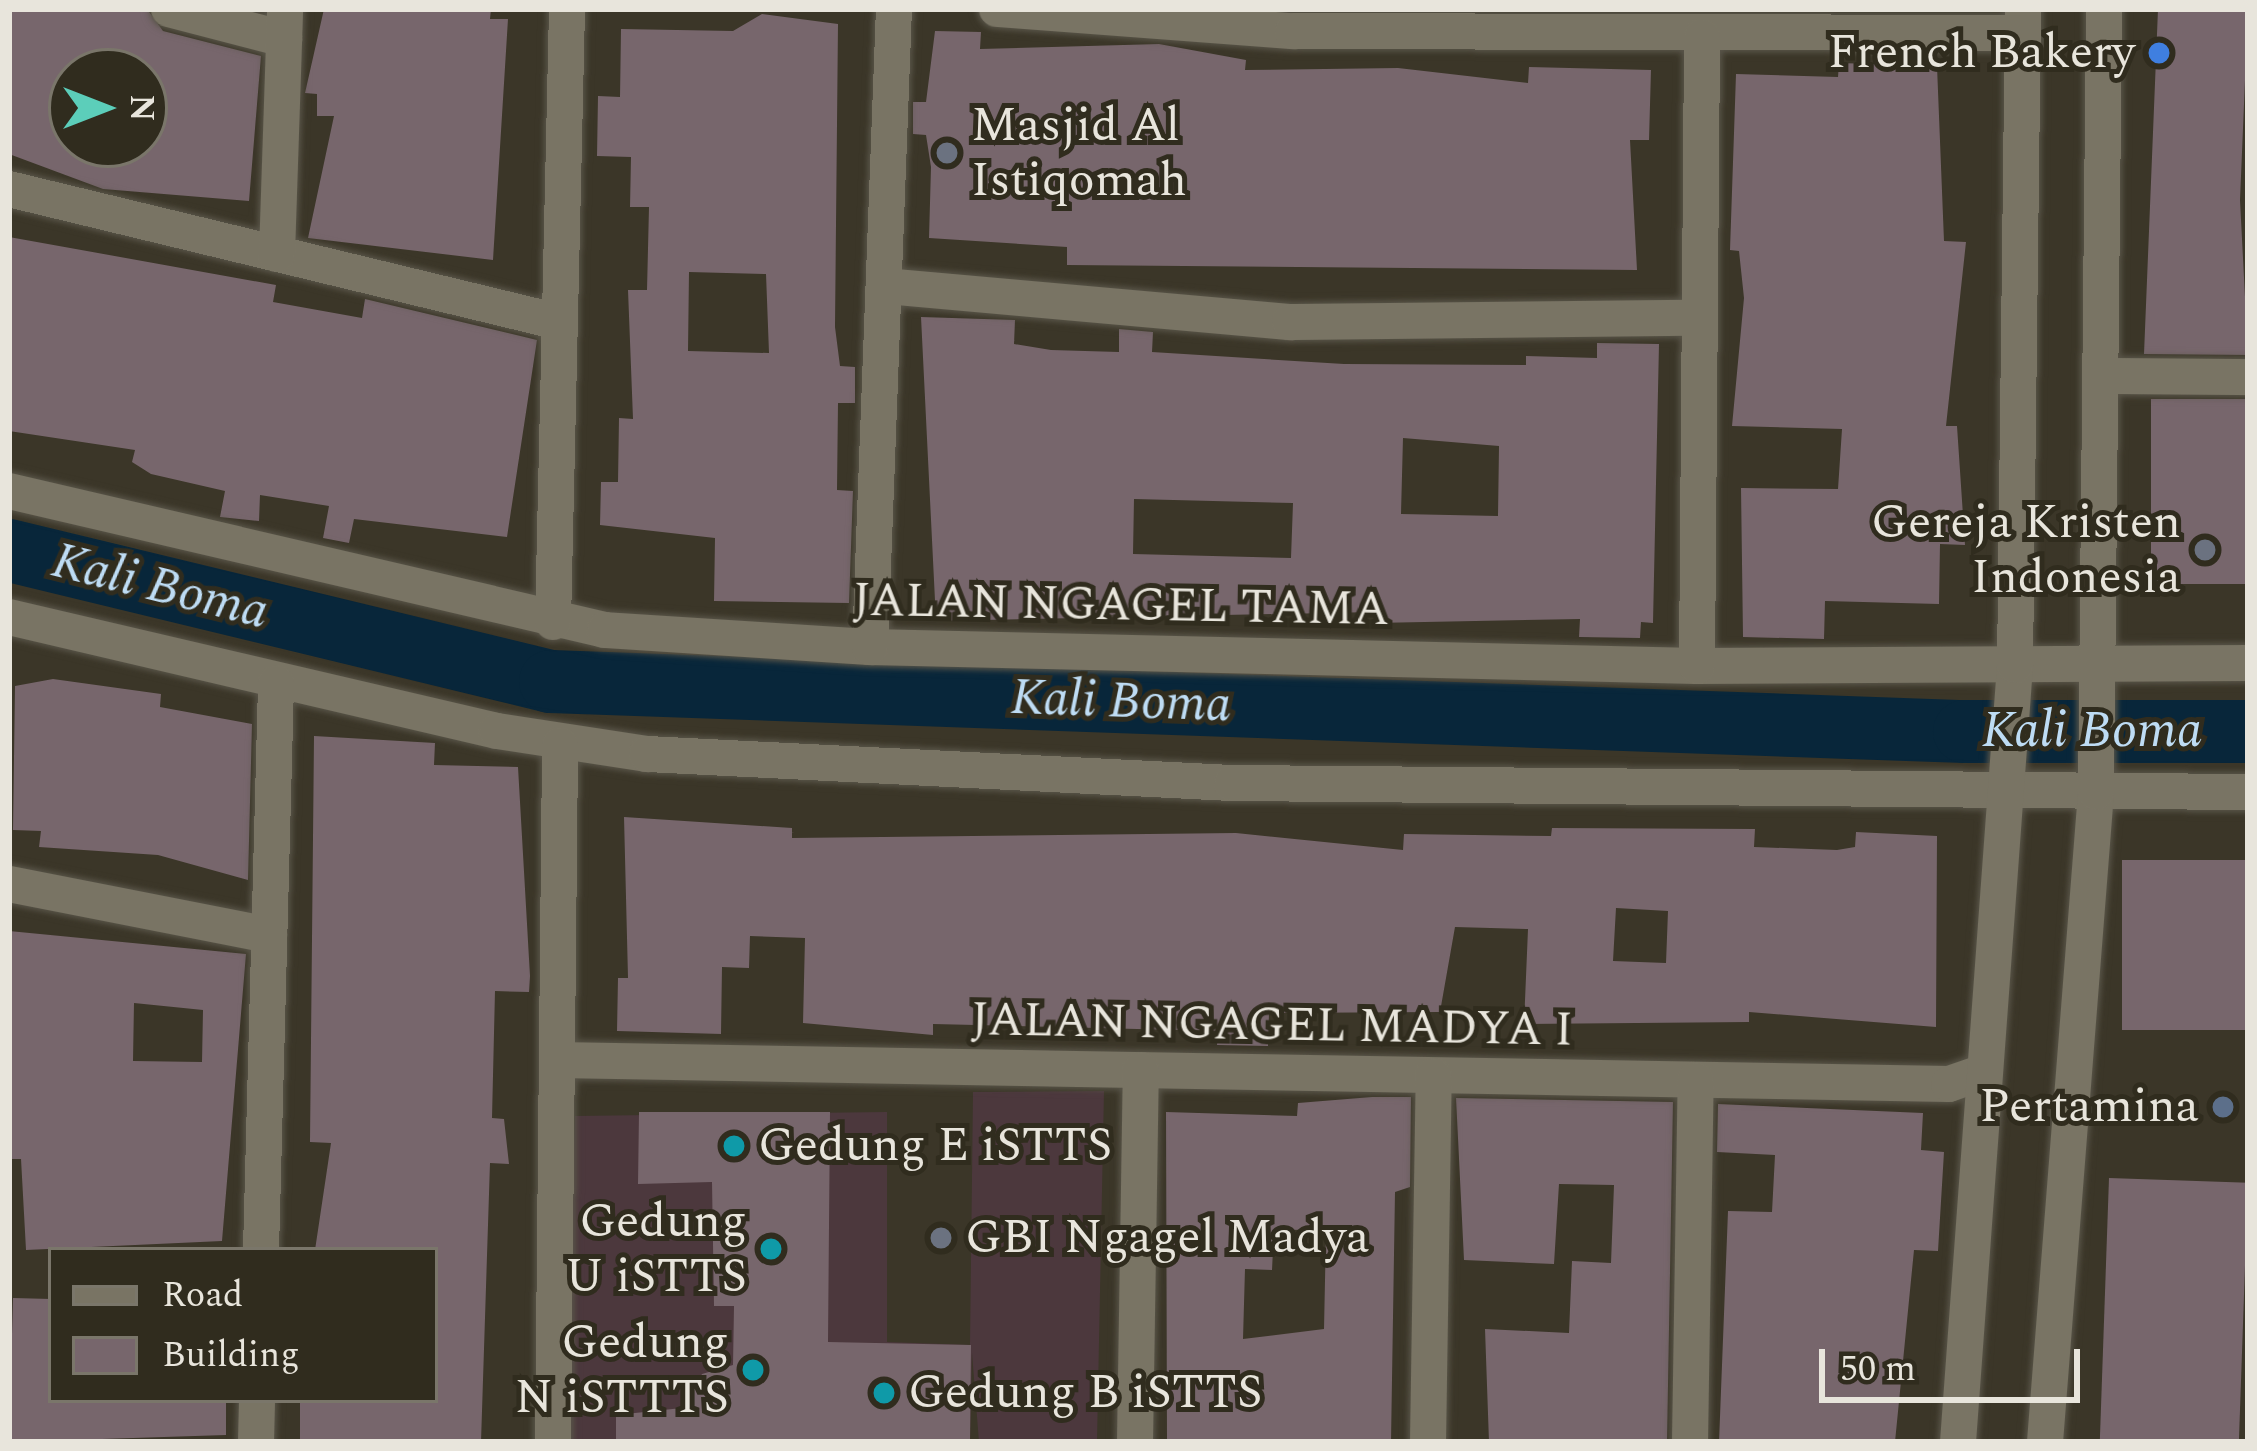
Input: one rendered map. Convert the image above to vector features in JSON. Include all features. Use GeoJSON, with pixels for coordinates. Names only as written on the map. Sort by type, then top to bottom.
{"type":"FeatureCollection","features":[{"type":"Feature","properties":{"kind":"street"},"geometry":{"type":"LineString","coordinates":[[169,9],[284,24],[277,254]]}},
{"type":"Feature","properties":{"kind":"street"},"geometry":{"type":"LineString","coordinates":[[554,622],[567,9]]}},
{"type":"Feature","properties":{"kind":"street"},"geometry":{"type":"LineString","coordinates":[[870,647],[894,9]]}},
{"type":"Feature","properties":{"kind":"street"},"geometry":{"type":"LineString","coordinates":[[997,9],[1280,31],[1702,37],[2023,21],[2014,680],[1958,1442]]}},
{"type":"Feature","properties":{"kind":"street"},"geometry":{"type":"LineString","coordinates":[[2045,1442],[2096,782],[2104,9]]}},
{"type":"Feature","properties":{"kind":"street"},"geometry":{"type":"LineString","coordinates":[[1697,666],[1695,318],[1702,37]]}},
{"type":"Feature","properties":{"kind":"street"},"geometry":{"type":"LineString","coordinates":[[9,189],[559,322]]}},
{"type":"Feature","properties":{"kind":"street"},"geometry":{"type":"LineString","coordinates":[[885,286],[1272,321],[1695,318]]}},
{"type":"Feature","properties":{"kind":"street"},"geometry":{"type":"LineString","coordinates":[[2102,376],[2248,377]]}},
{"type":"Feature","properties":{"kind":"street","name":"JALAN NGAGEL TAMA"},"geometry":{"type":"LineString","coordinates":[[9,491],[554,622],[870,647],[1697,666],[2098,681],[2248,663]]}},
{"type":"Feature","properties":{"kind":"street"},"geometry":{"type":"LineString","coordinates":[[9,617],[276,683],[560,745],[1232,783],[2096,782],[2248,792]]}},
{"type":"Feature","properties":{"kind":"street"},"geometry":{"type":"LineString","coordinates":[[261,1247],[276,683]]}},
{"type":"Feature","properties":{"kind":"street"},"geometry":{"type":"LineString","coordinates":[[553,1442],[560,745]]}},
{"type":"Feature","properties":{"kind":"street"},"geometry":{"type":"LineString","coordinates":[[9,884],[269,935]]}},
{"type":"Feature","properties":{"kind":"street","name":"JALAN NGAGEL MADYA I"},"geometry":{"type":"LineString","coordinates":[[557,1060],[1949,1084],[1983,1072]]}},
{"type":"Feature","properties":{"kind":"street"},"geometry":{"type":"LineString","coordinates":[[1135,1442],[1141,1070]]}},
{"type":"Feature","properties":{"kind":"street"},"geometry":{"type":"LineString","coordinates":[[1428,1442],[1434,1076]]}},
{"type":"Feature","properties":{"kind":"street"},"geometry":{"type":"LineString","coordinates":[[1690,1442],[1696,1080]]}},
{"type":"Feature","properties":{"kind":"street"},"geometry":{"type":"LineString","coordinates":[[256,1442],[257,1403]]}},
{"type":"Feature","properties":{"kind":"shaded area"},"geometry":{"type":"Polygon","coordinates":[[[1104,1091],[1097,1442],[979,1442],[972,1353],[970,1442],[563,1442],[575,1116],[887,1112],[887,1342],[970,1345],[973,1092],[1104,1091]]]}},
{"type":"Feature","properties":{"kind":"building"},"geometry":{"type":"Polygon","coordinates":[[[9,9],[147,9],[163,31],[261,56],[249,201],[103,189],[9,154],[9,9]]]}},
{"type":"Feature","properties":{"kind":"building"},"geometry":{"type":"Polygon","coordinates":[[[324,9],[491,9],[490,19],[508,19],[493,260],[308,238],[334,116],[317,116],[317,94],[305,93],[324,9]]]}},
{"type":"Feature","properties":{"kind":"building"},"geometry":{"type":"Polygon","coordinates":[[[2158,9],[2248,9],[2240,200],[2248,355],[2144,354],[2158,9]]]}},
{"type":"Feature","properties":{"kind":"building"},"geometry":{"type":"Polygon","coordinates":[[[762,14],[838,24],[835,327],[840,366],[855,367],[855,403],[838,403],[837,490],[853,491],[849,603],[714,601],[715,538],[600,525],[601,482],[618,482],[619,418],[633,419],[628,290],[647,290],[649,207],[630,207],[631,157],[597,156],[598,96],[620,97],[621,29],[733,31],[762,14]],[[689,272],[688,351],[769,353],[766,274],[689,272]]]}},
{"type":"Feature","properties":{"kind":"building"},"geometry":{"type":"Polygon","coordinates":[[[935,31],[981,32],[980,49],[1159,44],[1246,60],[1245,70],[1398,68],[1528,83],[1529,67],[1651,70],[1649,140],[1630,140],[1637,270],[1067,265],[1067,247],[929,238],[931,167],[926,135],[913,134],[913,102],[926,102],[935,31]]]}},
{"type":"Feature","properties":{"kind":"building"},"geometry":{"type":"Polygon","coordinates":[[[1839,63],[1937,66],[1944,241],[1966,242],[1946,426],[1957,426],[1965,545],[1940,544],[1939,604],[1825,601],[1824,639],[1743,637],[1741,488],[1838,489],[1842,429],[1732,426],[1744,298],[1739,251],[1730,250],[1736,74],[1838,77],[1839,63]]]}},
{"type":"Feature","properties":{"kind":"building"},"geometry":{"type":"Polygon","coordinates":[[[9,237],[276,285],[273,302],[362,318],[365,299],[537,340],[507,537],[354,519],[349,543],[323,538],[329,506],[260,495],[259,521],[220,517],[225,491],[151,474],[132,462],[135,450],[9,431],[9,237]]]}},
{"type":"Feature","properties":{"kind":"building"},"geometry":{"type":"Polygon","coordinates":[[[921,317],[1015,320],[1014,344],[1051,350],[1119,352],[1119,329],[1153,332],[1152,352],[1344,364],[1526,365],[1526,356],[1597,358],[1597,343],[1659,344],[1653,623],[1641,622],[1640,638],[1579,637],[1580,619],[1374,623],[1374,612],[936,621],[921,317]],[[1403,438],[1401,514],[1498,516],[1499,446],[1403,438]],[[1134,499],[1133,554],[1291,558],[1293,503],[1134,499]]]}},
{"type":"Feature","properties":{"kind":"building"},"geometry":{"type":"Polygon","coordinates":[[[2151,399],[2248,399],[2248,584],[2151,584],[2151,399]]]}},
{"type":"Feature","properties":{"kind":"building"},"geometry":{"type":"Polygon","coordinates":[[[53,679],[161,694],[160,707],[252,724],[248,880],[158,855],[39,847],[41,831],[13,830],[15,686],[53,679]]]}},
{"type":"Feature","properties":{"kind":"building"},"geometry":{"type":"Polygon","coordinates":[[[314,736],[435,743],[434,765],[518,767],[530,976],[529,992],[495,991],[492,1118],[504,1119],[509,1164],[490,1163],[481,1442],[300,1442],[300,1403],[438,1403],[438,1247],[315,1247],[331,1143],[310,1142],[314,736]]]}},
{"type":"Feature","properties":{"kind":"building"},"geometry":{"type":"Polygon","coordinates":[[[624,817],[792,828],[792,838],[1236,833],[1403,850],[1404,834],[1551,836],[1552,828],[1755,829],[1754,847],[1837,850],[1855,847],[1856,832],[1937,836],[1936,1027],[1749,1012],[1749,1022],[1524,1024],[1528,929],[1455,927],[1440,1012],[1269,1013],[1268,1046],[1217,1045],[1218,1031],[933,1024],[933,1035],[803,1023],[805,938],[750,936],[749,968],[722,967],[721,1034],[617,1031],[618,978],[628,978],[624,817]],[[1616,908],[1613,961],[1666,963],[1668,911],[1616,908]]]}},
{"type":"Feature","properties":{"kind":"building"},"geometry":{"type":"Polygon","coordinates":[[[2122,860],[2248,860],[2248,1030],[2122,1030],[2122,860]]]}},
{"type":"Feature","properties":{"kind":"building"},"geometry":{"type":"Polygon","coordinates":[[[9,931],[246,954],[222,1241],[26,1250],[21,1159],[9,1159],[9,931]],[[134,1003],[133,1061],[202,1062],[203,1010],[134,1003]]]}},
{"type":"Feature","properties":{"kind":"building"},"geometry":{"type":"Polygon","coordinates":[[[1411,1097],[1410,1187],[1395,1192],[1391,1442],[1167,1442],[1166,1112],[1297,1116],[1298,1103],[1411,1097]],[[1274,1229],[1272,1270],[1245,1269],[1243,1339],[1324,1329],[1326,1231],[1274,1229]]]}},
{"type":"Feature","properties":{"kind":"building"},"geometry":{"type":"Polygon","coordinates":[[[1456,1098],[1673,1102],[1667,1442],[1489,1442],[1485,1329],[1569,1333],[1572,1261],[1611,1263],[1614,1185],[1559,1184],[1554,1264],[1464,1260],[1456,1098]]]}},
{"type":"Feature","properties":{"kind":"building"},"geometry":{"type":"Polygon","coordinates":[[[1718,1104],[1923,1113],[1921,1150],[1944,1152],[1938,1251],[1914,1250],[1895,1442],[1719,1442],[1728,1211],[1772,1212],[1775,1155],[1717,1152],[1718,1104]]]}},
{"type":"Feature","properties":{"kind":"building"},"geometry":{"type":"Polygon","coordinates":[[[639,1112],[830,1112],[828,1342],[971,1345],[970,1442],[616,1442],[616,1415],[682,1408],[702,1374],[733,1365],[734,1306],[714,1306],[712,1182],[638,1184],[639,1112]]]}},
{"type":"Feature","properties":{"kind":"building"},"geometry":{"type":"Polygon","coordinates":[[[2109,1178],[2248,1183],[2239,1442],[2100,1442],[2109,1178]]]}},
{"type":"Feature","properties":{"kind":"building"},"geometry":{"type":"Polygon","coordinates":[[[13,1298],[48,1299],[48,1403],[226,1403],[226,1435],[9,1442],[13,1298]]]}},
{"type":"Feature","properties":{"kind":"waterway","name":"Kali Boma"},"geometry":{"type":"LineString","coordinates":[[9,550],[550,681],[1964,731],[2248,731]]}},
{"type":"Feature","properties":{"kind":"place","name":"French Bakery"},"geometry":{"type":"Point","coordinates":[2159,53]}},
{"type":"Feature","properties":{"kind":"place","name":"Masjid Al Istiqomah"},"geometry":{"type":"Point","coordinates":[947,153]}},
{"type":"Feature","properties":{"kind":"place","name":"Gereja Kristen Indonesia"},"geometry":{"type":"Point","coordinates":[2205,550]}},
{"type":"Feature","properties":{"kind":"place","name":"Pertamina"},"geometry":{"type":"Point","coordinates":[2223,1107]}},
{"type":"Feature","properties":{"kind":"place","name":"Gedung E iSTTS"},"geometry":{"type":"Point","coordinates":[734,1146]}},
{"type":"Feature","properties":{"kind":"place","name":"GBI Ngagel Madya"},"geometry":{"type":"Point","coordinates":[941,1238]}},
{"type":"Feature","properties":{"kind":"place","name":"Gedung U iSTTS"},"geometry":{"type":"Point","coordinates":[771,1249]}},
{"type":"Feature","properties":{"kind":"place","name":"Gedung N iSTTTS"},"geometry":{"type":"Point","coordinates":[753,1370]}},
{"type":"Feature","properties":{"kind":"place","name":"Gedung B iSTTS"},"geometry":{"type":"Point","coordinates":[884,1393]}}]}
